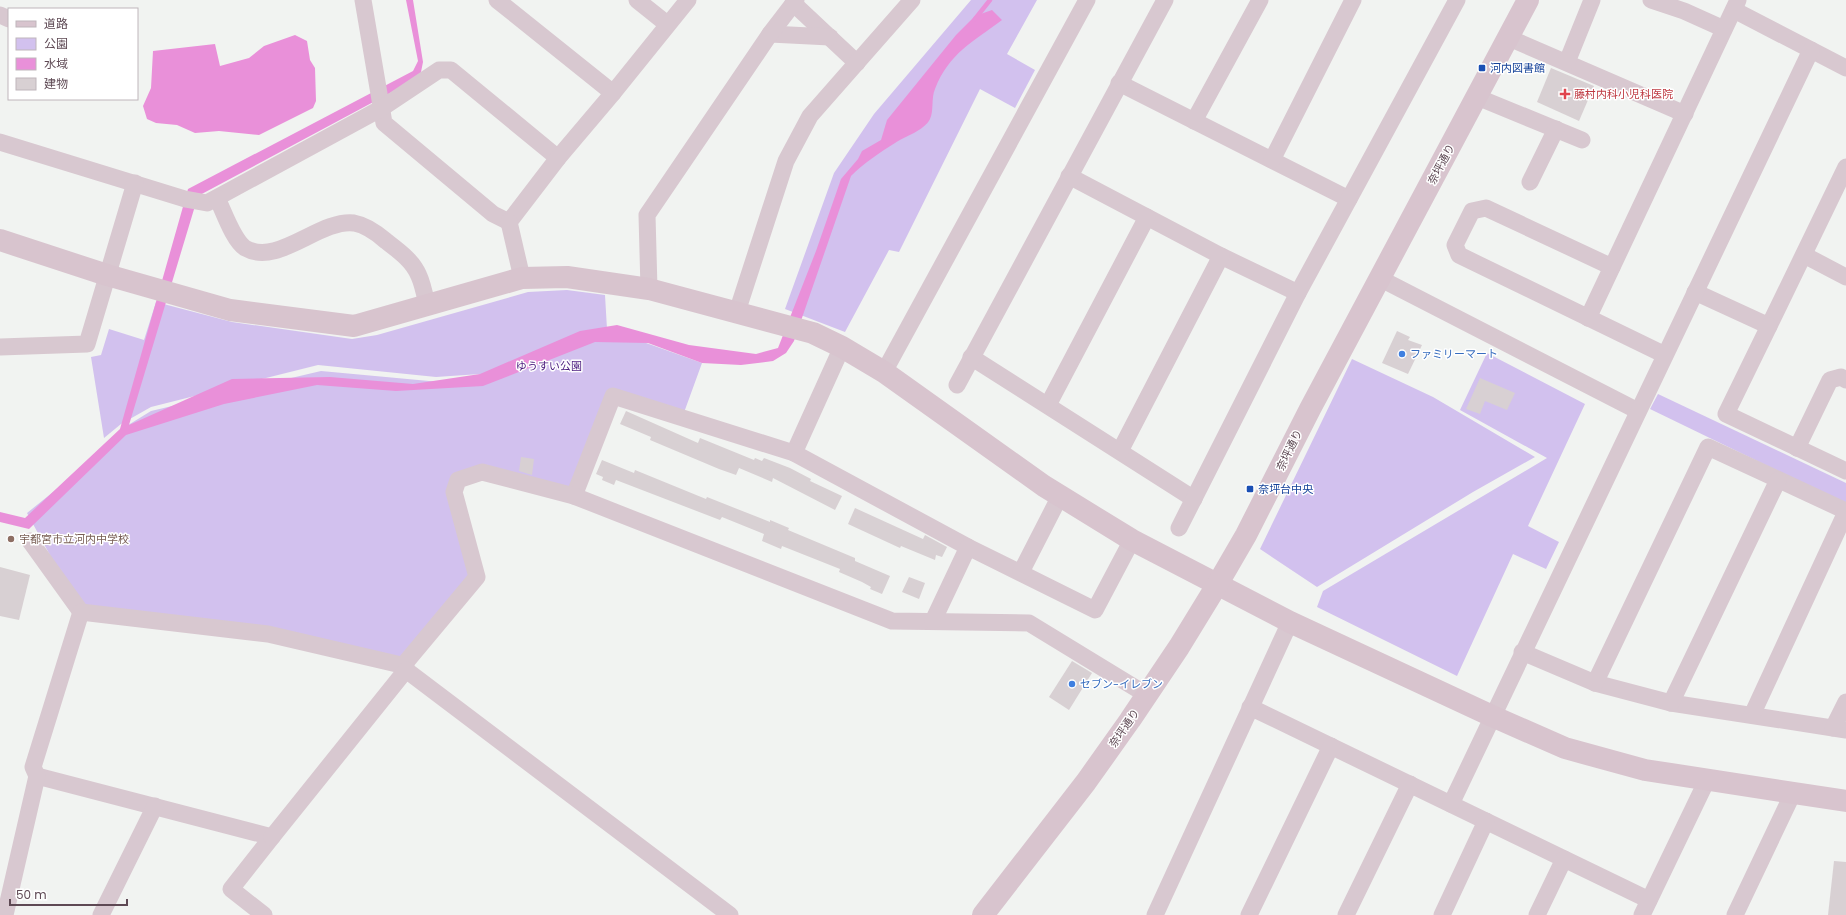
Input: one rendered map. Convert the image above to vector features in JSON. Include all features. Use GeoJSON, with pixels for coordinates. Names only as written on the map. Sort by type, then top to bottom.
{"type":"FeatureCollection","features":[{"type":"Feature","properties":{"kind":"street"},"geometry":{"type":"LineString","coordinates":[[363,0],[384,123],[493,214],[509,222]]}},
{"type":"Feature","properties":{"kind":"street"},"geometry":{"type":"LineString","coordinates":[[497,0],[613,94]]}},
{"type":"Feature","properties":{"kind":"street"},"geometry":{"type":"LineString","coordinates":[[637,0],[668,24]]}},
{"type":"Feature","properties":{"kind":"street"},"geometry":{"type":"LineString","coordinates":[[509,222],[558,158],[613,94],[688,0]]}},
{"type":"Feature","properties":{"kind":"street"},"geometry":{"type":"LineString","coordinates":[[737,312],[786,161],[810,116],[912,0]]}},
{"type":"Feature","properties":{"kind":"street"},"geometry":{"type":"LineString","coordinates":[[884,372],[1087,0]]}},
{"type":"Feature","properties":{"kind":"street"},"geometry":{"type":"LineString","coordinates":[[956,385],[1068,176],[1165,0]]}},
{"type":"Feature","properties":{"kind":"street"},"geometry":{"type":"LineString","coordinates":[[1194,121],[1260,0]]}},
{"type":"Feature","properties":{"kind":"street"},"geometry":{"type":"LineString","coordinates":[[1272,160],[1353,0]]}},
{"type":"Feature","properties":{"kind":"street"},"geometry":{"type":"LineString","coordinates":[[1179,528],[1298,293],[1458,0]]}},
{"type":"Feature","properties":{"kind":"street","name":"奈坪通り"},"geometry":{"type":"LineString","coordinates":[[982,915],[1086,782],[1179,647],[1217,585],[1246,535],[1310,409],[1381,279],[1528,0]]}},
{"type":"Feature","properties":{"kind":"street"},"geometry":{"type":"LineString","coordinates":[[1567,62],[1592,0]]}},
{"type":"Feature","properties":{"kind":"street"},"geometry":{"type":"LineString","coordinates":[[1651,0],[1684,11],[1724,29]]}},
{"type":"Feature","properties":{"kind":"street"},"geometry":{"type":"LineString","coordinates":[[649,288],[647,215],[794,1],[857,63]]}},
{"type":"Feature","properties":{"kind":"street"},"geometry":{"type":"LineString","coordinates":[[1588,318],[1686,114],[1736,5],[1811,50],[1846,68]]}},
{"type":"Feature","properties":{"kind":"street"},"geometry":{"type":"LineString","coordinates":[[770,34],[830,37]]}},
{"type":"Feature","properties":{"kind":"street"},"geometry":{"type":"LineString","coordinates":[[1509,38],[1686,114]]}},
{"type":"Feature","properties":{"kind":"street"},"geometry":{"type":"LineString","coordinates":[[1451,804],[1522,652],[1811,50]]}},
{"type":"Feature","properties":{"kind":"street"},"geometry":{"type":"LineString","coordinates":[[0,142],[190,200],[207,203],[380,98],[439,70],[451,70],[558,158]]}},
{"type":"Feature","properties":{"kind":"street"},"geometry":{"type":"LineString","coordinates":[[1119,83],[1349,199]]}},
{"type":"Feature","properties":{"kind":"street"},"geometry":{"type":"LineString","coordinates":[[1477,97],[1582,140]]}},
{"type":"Feature","properties":{"kind":"street"},"geometry":{"type":"LineString","coordinates":[[1530,182],[1556,129]]}},
{"type":"Feature","properties":{"kind":"street"},"geometry":{"type":"LineString","coordinates":[[1845,172],[1726,414],[1846,471]]}},
{"type":"Feature","properties":{"kind":"street"},"geometry":{"type":"LineString","coordinates":[[1068,176],[1222,256],[1298,293]]}},
{"type":"Feature","properties":{"kind":"street"},"geometry":{"type":"LineString","coordinates":[[0,347],[87,344],[135,183]]}},
{"type":"Feature","properties":{"kind":"street"},"geometry":{"type":"LineString","coordinates":[[217,198],[238,242],[246,248],[261,252],[278,250],[334,225],[355,223],[376,233],[405,256],[419,275],[427,305]]}},
{"type":"Feature","properties":{"kind":"street"},"geometry":{"type":"LineString","coordinates":[[1612,267],[1486,208],[1472,211],[1455,245],[1460,255],[1665,355]]}},
{"type":"Feature","properties":{"kind":"street"},"geometry":{"type":"LineString","coordinates":[[1048,405],[1146,217]]}},
{"type":"Feature","properties":{"kind":"street"},"geometry":{"type":"LineString","coordinates":[[509,222],[522,278]]}},
{"type":"Feature","properties":{"kind":"street"},"geometry":{"type":"LineString","coordinates":[[0,240],[107,275],[230,310],[354,326],[522,278],[567,277],[649,288],[813,333],[842,347],[884,372],[1060,496],[1132,540],[1290,622],[1492,716],[1565,748],[1645,770],[1846,801]]}},
{"type":"Feature","properties":{"kind":"street"},"geometry":{"type":"LineString","coordinates":[[1804,255],[1846,277]]}},
{"type":"Feature","properties":{"kind":"street"},"geometry":{"type":"LineString","coordinates":[[1120,451],[1222,256]]}},
{"type":"Feature","properties":{"kind":"street"},"geometry":{"type":"LineString","coordinates":[[1381,279],[1638,411]]}},
{"type":"Feature","properties":{"kind":"street"},"geometry":{"type":"LineString","coordinates":[[1695,292],[1769,326]]}},
{"type":"Feature","properties":{"kind":"street"},"geometry":{"type":"LineString","coordinates":[[794,453],[842,347]]}},
{"type":"Feature","properties":{"kind":"street"},"geometry":{"type":"LineString","coordinates":[[971,357],[1194,499]]}},
{"type":"Feature","properties":{"kind":"street"},"geometry":{"type":"LineString","coordinates":[[1796,448],[1830,380],[1841,377],[1846,380]]}},
{"type":"Feature","properties":{"kind":"street"},"geometry":{"type":"LineString","coordinates":[[574,496],[613,396],[794,453],[968,547],[1095,610],[1132,540]]}},
{"type":"Feature","properties":{"kind":"street"},"geometry":{"type":"LineString","coordinates":[[1595,683],[1708,447],[1846,511],[1752,716]]}},
{"type":"Feature","properties":{"kind":"street"},"geometry":{"type":"LineString","coordinates":[[264,915],[231,889],[406,670],[406,662],[477,577],[454,492],[458,480],[482,472],[574,496],[892,621],[1029,623],[1147,695]]}},
{"type":"Feature","properties":{"kind":"street"},"geometry":{"type":"LineString","coordinates":[[1671,703],[1778,480]]}},
{"type":"Feature","properties":{"kind":"street"},"geometry":{"type":"LineString","coordinates":[[1020,572],[1060,496]]}},
{"type":"Feature","properties":{"kind":"street"},"geometry":{"type":"LineString","coordinates":[[30,541],[80,612],[268,634],[397,664],[730,915]]}},
{"type":"Feature","properties":{"kind":"street"},"geometry":{"type":"LineString","coordinates":[[933,621],[968,547]]}},
{"type":"Feature","properties":{"kind":"street"},"geometry":{"type":"LineString","coordinates":[[5,915],[37,776],[33,767],[80,612]]}},
{"type":"Feature","properties":{"kind":"street"},"geometry":{"type":"LineString","coordinates":[[1155,915],[1290,622]]}},
{"type":"Feature","properties":{"kind":"street"},"geometry":{"type":"LineString","coordinates":[[1522,652],[1595,683],[1671,703],[1752,716],[1840,729],[1846,702]]}},
{"type":"Feature","properties":{"kind":"street"},"geometry":{"type":"LineString","coordinates":[[1250,707],[1564,859],[1646,908],[1707,780]]}},
{"type":"Feature","properties":{"kind":"street"},"geometry":{"type":"LineString","coordinates":[[1249,915],[1331,746]]}},
{"type":"Feature","properties":{"kind":"street"},"geometry":{"type":"LineString","coordinates":[[37,776],[272,837]]}},
{"type":"Feature","properties":{"kind":"street"},"geometry":{"type":"LineString","coordinates":[[1346,915],[1410,784]]}},
{"type":"Feature","properties":{"kind":"street"},"geometry":{"type":"LineString","coordinates":[[1735,915],[1792,793]]}},
{"type":"Feature","properties":{"kind":"street"},"geometry":{"type":"LineString","coordinates":[[101,915],[155,806]]}},
{"type":"Feature","properties":{"kind":"street"},"geometry":{"type":"LineString","coordinates":[[1442,915],[1486,821]]}},
{"type":"Feature","properties":{"kind":"street"},"geometry":{"type":"LineString","coordinates":[[1537,915],[1564,859]]}},
{"type":"Feature","properties":{"kind":"green space"},"geometry":{"type":"Polygon","coordinates":[[[971,0],[1037,0],[1007,54],[1035,70],[1015,108],[980,89],[899,252],[889,250],[845,332],[785,309],[834,173],[874,114],[971,0]]]}},
{"type":"Feature","properties":{"kind":"green space","name":"ゆうすい公園"},"geometry":{"type":"Polygon","coordinates":[[[567,290],[605,295],[607,329],[702,363],[682,418],[613,396],[574,496],[494,476],[458,480],[477,577],[406,662],[268,634],[81,612],[27,513],[83,468],[125,427],[151,411],[321,371],[483,386],[480,374],[436,377],[318,365],[151,407],[121,424],[104,438],[91,357],[101,355],[109,329],[144,340],[156,302],[232,322],[352,339],[377,335],[528,292],[567,290]]]}},
{"type":"Feature","properties":{"kind":"green space"},"geometry":{"type":"Polygon","coordinates":[[[1487,353],[1585,404],[1528,526],[1559,542],[1546,569],[1513,554],[1457,676],[1317,607],[1323,591],[1547,458],[1460,410],[1487,353]]]}},
{"type":"Feature","properties":{"kind":"green space"},"geometry":{"type":"Polygon","coordinates":[[[1352,359],[1433,397],[1535,457],[1473,492],[1317,587],[1260,549],[1352,359]]]}},
{"type":"Feature","properties":{"kind":"green space"},"geometry":{"type":"Polygon","coordinates":[[[1658,394],[1846,483],[1846,504],[1650,409],[1658,394]]]}},
{"type":"Feature","properties":{"kind":"water"},"geometry":{"type":"Polygon","coordinates":[[[406,0],[413,0],[423,62],[420,77],[198,196],[129,425],[232,379],[330,377],[413,384],[480,374],[580,331],[617,325],[689,345],[756,354],[778,348],[816,251],[841,179],[858,159],[862,151],[881,140],[887,120],[956,35],[975,16],[992,10],[1002,20],[963,49],[947,66],[935,89],[931,116],[927,123],[919,130],[899,140],[877,154],[851,176],[794,341],[786,353],[773,361],[741,365],[702,363],[648,343],[595,342],[483,386],[396,391],[317,385],[224,404],[126,435],[29,529],[0,522],[0,512],[25,518],[120,429],[188,189],[413,71],[418,61],[406,0]]]}},
{"type":"Feature","properties":{"kind":"water"},"geometry":{"type":"Polygon","coordinates":[[[295,35],[307,41],[310,60],[315,68],[316,101],[313,108],[259,135],[219,131],[195,133],[177,125],[156,123],[147,119],[143,106],[151,88],[153,51],[215,44],[220,66],[249,58],[264,46],[295,35]]]}},
{"type":"Feature","properties":{"kind":"building","name":"藤村内科小児科医院"},"geometry":{"type":"Polygon","coordinates":[[[1551,68],[1594,86],[1579,121],[1537,102],[1551,68]]]}},
{"type":"Feature","properties":{"kind":"building","name":"ファミリーマート"},"geometry":{"type":"Polygon","coordinates":[[[1397,331],[1410,337],[1408,340],[1422,345],[1408,374],[1382,363],[1397,331]]]}},
{"type":"Feature","properties":{"kind":"building"},"geometry":{"type":"Polygon","coordinates":[[[1480,378],[1515,393],[1507,410],[1485,401],[1480,414],[1466,409],[1480,378]]]}},
{"type":"Feature","properties":{"kind":"building"},"geometry":{"type":"Polygon","coordinates":[[[626,411],[698,443],[700,438],[754,460],[755,458],[762,461],[764,458],[790,468],[811,479],[810,481],[842,496],[835,510],[773,478],[772,482],[739,468],[736,475],[719,469],[650,440],[651,437],[620,424],[626,411]]]}},
{"type":"Feature","properties":{"kind":"building"},"geometry":{"type":"Polygon","coordinates":[[[521,457],[534,459],[532,475],[519,471],[521,457]]]}},
{"type":"Feature","properties":{"kind":"building"},"geometry":{"type":"Polygon","coordinates":[[[602,460],[634,473],[635,470],[706,499],[707,497],[770,522],[770,520],[789,528],[788,530],[855,558],[855,561],[890,576],[882,594],[870,589],[871,587],[862,582],[839,572],[840,569],[782,546],[781,549],[762,541],[764,534],[722,517],[720,520],[616,480],[614,485],[602,480],[603,477],[596,474],[602,460]]]}},
{"type":"Feature","properties":{"kind":"building"},"geometry":{"type":"Polygon","coordinates":[[[855,508],[923,539],[925,535],[947,547],[942,557],[936,555],[935,560],[901,546],[900,548],[848,524],[855,508]]]}},
{"type":"Feature","properties":{"kind":"building"},"geometry":{"type":"Polygon","coordinates":[[[0,567],[30,575],[19,620],[0,616],[0,567]]]}},
{"type":"Feature","properties":{"kind":"building"},"geometry":{"type":"Polygon","coordinates":[[[909,577],[925,583],[919,599],[902,592],[909,577]]]}},
{"type":"Feature","properties":{"kind":"building","name":"セブン-イレブン"},"geometry":{"type":"Polygon","coordinates":[[[1072,661],[1092,673],[1069,710],[1049,697],[1072,661]]]}},
{"type":"Feature","properties":{"kind":"building"},"geometry":{"type":"Polygon","coordinates":[[[1834,861],[1846,862],[1846,915],[1828,915],[1834,861]]]}},
{"type":"Feature","properties":{"kind":"waterway"},"geometry":{"type":"LineString","coordinates":[[975,19],[990,0]]}},
{"type":"Feature","properties":{"kind":"place","name":"河内図書館"},"geometry":{"type":"Point","coordinates":[1482,68]}},
{"type":"Feature","properties":{"kind":"place","name":"藤村内科小児科医院"},"geometry":{"type":"Point","coordinates":[1565,94]}},
{"type":"Feature","properties":{"kind":"place","name":"ファミリーマート"},"geometry":{"type":"Point","coordinates":[1402,354]}},
{"type":"Feature","properties":{"kind":"place","name":"奈坪台中央"},"geometry":{"type":"Point","coordinates":[1250,489]}},
{"type":"Feature","properties":{"kind":"place","name":"宇都宮市立河内中学校"},"geometry":{"type":"Point","coordinates":[11,539]}},
{"type":"Feature","properties":{"kind":"place","name":"セブン-イレブン"},"geometry":{"type":"Point","coordinates":[1072,684]}}]}
